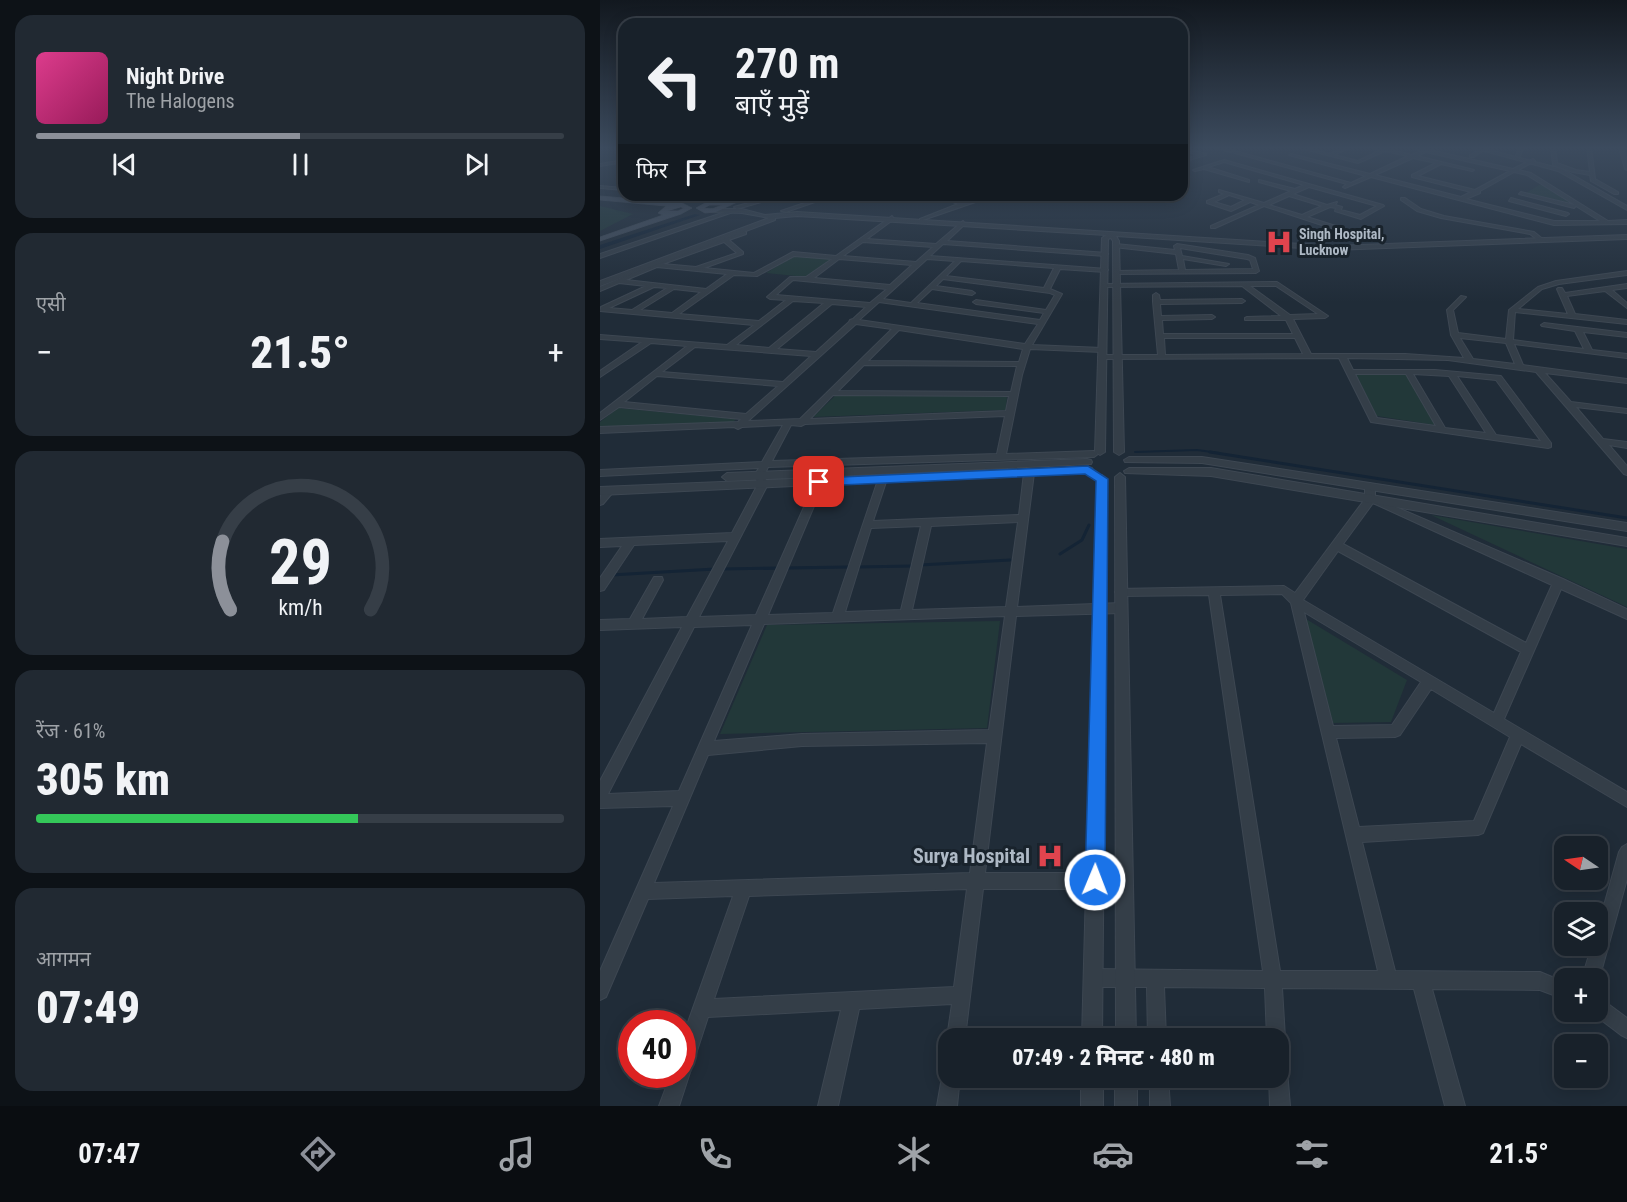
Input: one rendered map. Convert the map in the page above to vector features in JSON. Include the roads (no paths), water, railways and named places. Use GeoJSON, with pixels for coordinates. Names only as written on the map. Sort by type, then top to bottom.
{"type":"FeatureCollection","features":[{"type":"Feature","properties":{"kind":"main road"},"geometry":{"type":"LineString","coordinates":[[600,200],[678,210],[709,211],[734,201]]}},
{"type":"Feature","properties":{"kind":"main road"},"geometry":{"type":"LineString","coordinates":[[600,200],[661,212]]}},
{"type":"Feature","properties":{"kind":"main road"},"geometry":{"type":"LineString","coordinates":[[600,238],[678,210],[716,201]]}},
{"type":"Feature","properties":{"kind":"main road"},"geometry":{"type":"LineString","coordinates":[[709,211],[699,208],[712,202],[726,204]]}},
{"type":"Feature","properties":{"kind":"main road"},"geometry":{"type":"LineString","coordinates":[[600,234],[661,212],[678,210]]}},
{"type":"Feature","properties":{"kind":"street"},"geometry":{"type":"LineString","coordinates":[[1217,199],[1209,202],[1245,213]]}},
{"type":"Feature","properties":{"kind":"street"},"geometry":{"type":"LineString","coordinates":[[1245,199],[1337,228]]}},
{"type":"Feature","properties":{"kind":"street"},"geometry":{"type":"LineString","coordinates":[[1213,227],[1279,199]]}},
{"type":"Feature","properties":{"kind":"street"},"geometry":{"type":"LineString","coordinates":[[1305,199],[1340,208],[1337,210],[1361,217],[1381,206],[1357,199]]}},
{"type":"Feature","properties":{"kind":"street"},"geometry":{"type":"LineString","coordinates":[[1302,217],[1343,199]]}},
{"type":"Feature","properties":{"kind":"street"},"geometry":{"type":"LineString","coordinates":[[1403,199],[1419,210],[1450,218],[1535,231],[1541,240]]}},
{"type":"Feature","properties":{"kind":"street"},"geometry":{"type":"LineString","coordinates":[[1457,199],[1497,208],[1503,213],[1554,223],[1627,222]]}},
{"type":"Feature","properties":{"kind":"street"},"geometry":{"type":"LineString","coordinates":[[1545,199],[1577,206]]}},
{"type":"Feature","properties":{"kind":"street"},"geometry":{"type":"LineString","coordinates":[[1566,199],[1606,222]]}},
{"type":"Feature","properties":{"kind":"street"},"geometry":{"type":"LineString","coordinates":[[1613,199],[1627,207]]}},
{"type":"Feature","properties":{"kind":"street"},"geometry":{"type":"LineString","coordinates":[[1231,209],[1250,200]]}},
{"type":"Feature","properties":{"kind":"street"},"geometry":{"type":"LineString","coordinates":[[1497,208],[1511,200],[1566,214]]}},
{"type":"Feature","properties":{"kind":"street"},"geometry":{"type":"LineString","coordinates":[[600,256],[735,209],[765,201]]}},
{"type":"Feature","properties":{"kind":"street"},"geometry":{"type":"LineString","coordinates":[[764,209],[761,206],[765,201]]}},
{"type":"Feature","properties":{"kind":"street"},"geometry":{"type":"LineString","coordinates":[[726,204],[759,216],[814,201]]}},
{"type":"Feature","properties":{"kind":"street"},"geometry":{"type":"LineString","coordinates":[[955,201],[963,204]]}},
{"type":"Feature","properties":{"kind":"street"},"geometry":{"type":"LineString","coordinates":[[922,220],[974,201]]}},
{"type":"Feature","properties":{"kind":"street"},"geometry":{"type":"LineString","coordinates":[[1462,209],[1472,202]]}},
{"type":"Feature","properties":{"kind":"street"},"geometry":{"type":"LineString","coordinates":[[1554,223],[1577,206]]}},
{"type":"Feature","properties":{"kind":"street"},"geometry":{"type":"LineString","coordinates":[[709,211],[764,209],[797,214],[1342,248],[1627,237]]}},
{"type":"Feature","properties":{"kind":"street"},"geometry":{"type":"LineString","coordinates":[[600,284],[741,231],[779,212]]}},
{"type":"Feature","properties":{"kind":"street"},"geometry":{"type":"LineString","coordinates":[[1450,218],[1456,214]]}},
{"type":"Feature","properties":{"kind":"street"},"geometry":{"type":"LineString","coordinates":[[600,284],[654,258],[754,223],[759,220],[759,216]]}},
{"type":"Feature","properties":{"kind":"street"},"geometry":{"type":"LineString","coordinates":[[807,280],[891,220],[961,224]]}},
{"type":"Feature","properties":{"kind":"street"},"geometry":{"type":"LineString","coordinates":[[738,426],[961,224]]}},
{"type":"Feature","properties":{"kind":"street"},"geometry":{"type":"LineString","coordinates":[[600,284],[616,281],[726,241],[744,233],[741,231]]}},
{"type":"Feature","properties":{"kind":"street"},"geometry":{"type":"LineString","coordinates":[[1112,235],[1116,246],[1119,452],[1126,470],[1121,592],[1126,1028]]}},
{"type":"Feature","properties":{"kind":"street"},"geometry":{"type":"LineString","coordinates":[[1092,1028],[1102,479],[1092,459],[1102,354],[1105,238],[1112,235]]}},
{"type":"Feature","properties":{"kind":"street"},"geometry":{"type":"LineString","coordinates":[[863,240],[1105,254]]}},
{"type":"Feature","properties":{"kind":"street"},"geometry":{"type":"LineString","coordinates":[[696,269],[741,253],[726,241]]}},
{"type":"Feature","properties":{"kind":"street"},"geometry":{"type":"LineString","coordinates":[[1116,246],[1178,254],[1226,264]]}},
{"type":"Feature","properties":{"kind":"street"},"geometry":{"type":"LineString","coordinates":[[1116,272],[1153,272],[1182,272],[1231,272],[1256,271],[1251,258],[1181,246],[1175,247],[1182,272]]}},
{"type":"Feature","properties":{"kind":"street"},"geometry":{"type":"LineString","coordinates":[[1152,250],[1153,272]]}},
{"type":"Feature","properties":{"kind":"street"},"geometry":{"type":"LineString","coordinates":[[1222,252],[1226,264],[1240,286],[1289,318],[1308,356]]}},
{"type":"Feature","properties":{"kind":"street"},"geometry":{"type":"LineString","coordinates":[[655,265],[760,274],[793,254],[917,264]]}},
{"type":"Feature","properties":{"kind":"street"},"geometry":{"type":"LineString","coordinates":[[925,257],[1105,270]]}},
{"type":"Feature","properties":{"kind":"street"},"geometry":{"type":"LineString","coordinates":[[912,305],[959,260]]}},
{"type":"Feature","properties":{"kind":"street"},"geometry":{"type":"LineString","coordinates":[[1046,290],[1058,267]]}},
{"type":"Feature","properties":{"kind":"street"},"geometry":{"type":"LineString","coordinates":[[672,316],[733,273]]}},
{"type":"Feature","properties":{"kind":"street"},"geometry":{"type":"LineString","coordinates":[[1520,367],[1509,342],[1512,310],[1540,288],[1558,282],[1623,273],[1627,280]]}},
{"type":"Feature","properties":{"kind":"street"},"geometry":{"type":"LineString","coordinates":[[941,277],[1046,290],[1059,294],[1027,347],[1001,456]]}},
{"type":"Feature","properties":{"kind":"street"},"geometry":{"type":"LineString","coordinates":[[891,287],[792,278],[770,297],[912,305],[1042,322]]}},
{"type":"Feature","properties":{"kind":"street"},"geometry":{"type":"LineString","coordinates":[[616,281],[707,291]]}},
{"type":"Feature","properties":{"kind":"street"},"geometry":{"type":"LineString","coordinates":[[1558,282],[1572,316]]}},
{"type":"Feature","properties":{"kind":"street"},"geometry":{"type":"LineString","coordinates":[[1104,286],[1277,284],[1325,316],[1247,319]]}},
{"type":"Feature","properties":{"kind":"street"},"geometry":{"type":"LineString","coordinates":[[653,286],[600,309],[760,324]]}},
{"type":"Feature","properties":{"kind":"street"},"geometry":{"type":"LineString","coordinates":[[1155,286],[1162,357]]}},
{"type":"Feature","properties":{"kind":"street"},"geometry":{"type":"LineString","coordinates":[[1240,286],[1251,336]]}},
{"type":"Feature","properties":{"kind":"street"},"geometry":{"type":"LineString","coordinates":[[1563,295],[1627,286]]}},
{"type":"Feature","properties":{"kind":"street"},"geometry":{"type":"LineString","coordinates":[[930,287],[972,293]]}},
{"type":"Feature","properties":{"kind":"street"},"geometry":{"type":"LineString","coordinates":[[633,312],[673,288]]}},
{"type":"Feature","properties":{"kind":"street"},"geometry":{"type":"LineString","coordinates":[[1607,289],[1627,306]]}},
{"type":"Feature","properties":{"kind":"street"},"geometry":{"type":"LineString","coordinates":[[1463,297],[1450,310],[1455,335],[1470,361]]}},
{"type":"Feature","properties":{"kind":"street"},"geometry":{"type":"LineString","coordinates":[[729,347],[793,298]]}},
{"type":"Feature","properties":{"kind":"street"},"geometry":{"type":"LineString","coordinates":[[1156,302],[1242,301]]}},
{"type":"Feature","properties":{"kind":"street"},"geometry":{"type":"LineString","coordinates":[[771,350],[830,302]]}},
{"type":"Feature","properties":{"kind":"street"},"geometry":{"type":"LineString","coordinates":[[976,302],[1048,312]]}},
{"type":"Feature","properties":{"kind":"street"},"geometry":{"type":"LineString","coordinates":[[1209,302],[1217,336]]}},
{"type":"Feature","properties":{"kind":"street"},"geometry":{"type":"LineString","coordinates":[[1512,310],[1627,322]]}},
{"type":"Feature","properties":{"kind":"street"},"geometry":{"type":"LineString","coordinates":[[1539,312],[1553,347]]}},
{"type":"Feature","properties":{"kind":"street"},"geometry":{"type":"LineString","coordinates":[[1158,318],[1212,317]]}},
{"type":"Feature","properties":{"kind":"street"},"geometry":{"type":"LineString","coordinates":[[1599,319],[1615,346]]}},
{"type":"Feature","properties":{"kind":"street"},"geometry":{"type":"LineString","coordinates":[[852,321],[1027,347],[1118,357],[1405,356],[1470,361],[1627,381]]}},
{"type":"Feature","properties":{"kind":"street"},"geometry":{"type":"LineString","coordinates":[[1544,325],[1578,329],[1615,346]]}},
{"type":"Feature","properties":{"kind":"street"},"geometry":{"type":"LineString","coordinates":[[801,423],[897,328]]}},
{"type":"Feature","properties":{"kind":"street"},"geometry":{"type":"LineString","coordinates":[[1578,329],[1589,351]]}},
{"type":"Feature","properties":{"kind":"street"},"geometry":{"type":"LineString","coordinates":[[1455,335],[1589,351],[1615,346],[1627,335]]}},
{"type":"Feature","properties":{"kind":"street"},"geometry":{"type":"LineString","coordinates":[[1160,336],[1298,336]]}},
{"type":"Feature","properties":{"kind":"street"},"geometry":{"type":"LineString","coordinates":[[600,337],[816,354]]}},
{"type":"Feature","properties":{"kind":"street"},"geometry":{"type":"LineString","coordinates":[[600,375],[649,340]]}},
{"type":"Feature","properties":{"kind":"street"},"geometry":{"type":"LineString","coordinates":[[600,417],[694,344]]}},
{"type":"Feature","properties":{"kind":"street"},"geometry":{"type":"LineString","coordinates":[[1342,356],[1350,372],[1374,420],[1548,445],[1498,378],[1408,372],[1350,372]]}},
{"type":"Feature","properties":{"kind":"street"},"geometry":{"type":"LineString","coordinates":[[862,363],[1022,364]]}},
{"type":"Feature","properties":{"kind":"street"},"geometry":{"type":"LineString","coordinates":[[1538,369],[1627,472]]}},
{"type":"Feature","properties":{"kind":"street"},"geometry":{"type":"LineString","coordinates":[[1408,372],[1442,429]]}},
{"type":"Feature","properties":{"kind":"street"},"geometry":{"type":"LineString","coordinates":[[655,374],[784,384]]}},
{"type":"Feature","properties":{"kind":"street"},"geometry":{"type":"LineString","coordinates":[[1452,374],[1493,437]]}},
{"type":"Feature","properties":{"kind":"street"},"geometry":{"type":"LineString","coordinates":[[832,393],[1014,394]]}},
{"type":"Feature","properties":{"kind":"street"},"geometry":{"type":"LineString","coordinates":[[617,404],[748,417]]}},
{"type":"Feature","properties":{"kind":"street"},"geometry":{"type":"LineString","coordinates":[[1568,404],[1627,411]]}},
{"type":"Feature","properties":{"kind":"street"},"geometry":{"type":"LineString","coordinates":[[600,430],[1010,413]]}},
{"type":"Feature","properties":{"kind":"street"},"geometry":{"type":"LineString","coordinates":[[600,795],[736,537],[761,480],[765,465],[788,423]]}},
{"type":"Feature","properties":{"kind":"street"},"geometry":{"type":"LineString","coordinates":[[1600,441],[1627,445]]}},
{"type":"Feature","properties":{"kind":"street"},"geometry":{"type":"LineString","coordinates":[[821,477],[882,479],[1029,473],[1119,452]]}},
{"type":"Feature","properties":{"kind":"street"},"geometry":{"type":"LineString","coordinates":[[600,473],[1001,456],[1092,459]]}},
{"type":"Feature","properties":{"kind":"street"},"geometry":{"type":"LineString","coordinates":[[600,502],[603,488],[821,477],[1092,459]]}},
{"type":"Feature","properties":{"kind":"street"},"geometry":{"type":"LineString","coordinates":[[1102,479],[1126,470],[1211,472],[1627,527]]}},
{"type":"Feature","properties":{"kind":"street"},"geometry":{"type":"LineString","coordinates":[[957,1028],[1029,473]]}},
{"type":"Feature","properties":{"kind":"street"},"geometry":{"type":"LineString","coordinates":[[600,991],[821,477]]}},
{"type":"Feature","properties":{"kind":"street"},"geometry":{"type":"LineString","coordinates":[[837,618],[882,479]]}},
{"type":"Feature","properties":{"kind":"street"},"geometry":{"type":"LineString","coordinates":[[1370,492],[1627,542]]}},
{"type":"Feature","properties":{"kind":"street"},"geometry":{"type":"LineString","coordinates":[[1370,492],[1296,601],[1389,981]]}},
{"type":"Feature","properties":{"kind":"street"},"geometry":{"type":"LineString","coordinates":[[1370,492],[1627,614]]}},
{"type":"Feature","properties":{"kind":"street"},"geometry":{"type":"LineString","coordinates":[[867,525],[1023,518]]}},
{"type":"Feature","properties":{"kind":"street"},"geometry":{"type":"LineString","coordinates":[[905,615],[927,522]]}},
{"type":"Feature","properties":{"kind":"street"},"geometry":{"type":"LineString","coordinates":[[600,543],[736,537]]}},
{"type":"Feature","properties":{"kind":"street"},"geometry":{"type":"LineString","coordinates":[[601,585],[631,541]]}},
{"type":"Feature","properties":{"kind":"street"},"geometry":{"type":"LineString","coordinates":[[1335,545],[1528,650]]}},
{"type":"Feature","properties":{"kind":"street"},"geometry":{"type":"LineString","coordinates":[[633,624],[658,580]]}},
{"type":"Feature","properties":{"kind":"street"},"geometry":{"type":"LineString","coordinates":[[1496,722],[1559,582]]}},
{"type":"Feature","properties":{"kind":"street"},"geometry":{"type":"LineString","coordinates":[[1121,592],[1284,590],[1296,601],[1428,682],[1627,800]]}},
{"type":"Feature","properties":{"kind":"street"},"geometry":{"type":"LineString","coordinates":[[1214,591],[1273,980],[1275,1028]]}},
{"type":"Feature","properties":{"kind":"street"},"geometry":{"type":"LineString","coordinates":[[600,625],[1121,608]]}},
{"type":"Feature","properties":{"kind":"street"},"geometry":{"type":"LineString","coordinates":[[1327,732],[1395,731],[1428,682]]}},
{"type":"Feature","properties":{"kind":"street"},"geometry":{"type":"LineString","coordinates":[[1352,835],[1478,828],[1518,735]]}},
{"type":"Feature","properties":{"kind":"street"},"geometry":{"type":"LineString","coordinates":[[704,749],[802,740],[995,736]]}},
{"type":"Feature","properties":{"kind":"street"},"geometry":{"type":"LineString","coordinates":[[600,801],[683,798]]}},
{"type":"Feature","properties":{"kind":"street"},"geometry":{"type":"LineString","coordinates":[[1595,968],[1626,860]]}},
{"type":"Feature","properties":{"kind":"street"},"geometry":{"type":"LineString","coordinates":[[643,891],[977,881],[1095,880]]}},
{"type":"Feature","properties":{"kind":"street"},"geometry":{"type":"LineString","coordinates":[[696,1028],[744,887]]}},
{"type":"Feature","properties":{"kind":"street"},"geometry":{"type":"LineString","coordinates":[[1093,978],[1540,981],[1554,986]]}},
{"type":"Feature","properties":{"kind":"street"},"geometry":{"type":"LineString","coordinates":[[1155,980],[1157,1028]]}},
{"type":"Feature","properties":{"kind":"street"},"geometry":{"type":"LineString","coordinates":[[1421,981],[1455,1106]]}},
{"type":"Feature","properties":{"kind":"street"},"geometry":{"type":"LineString","coordinates":[[703,1008],[962,995]]}},
{"type":"Feature","properties":{"kind":"street"},"geometry":{"type":"LineString","coordinates":[[828,1106],[852,1000]]}},
{"type":"Feature","properties":{"kind":"street"},"geometry":{"type":"LineString","coordinates":[[1608,1015],[1627,1029]]}},
{"type":"Feature","properties":{"kind":"street"},"geometry":{"type":"LineString","coordinates":[[669,1106],[675,1088]]}},
{"type":"Feature","properties":{"kind":"street"},"geometry":{"type":"LineString","coordinates":[[947,1106],[949,1088]]}},
{"type":"Feature","properties":{"kind":"street"},"geometry":{"type":"LineString","coordinates":[[1092,1088],[1092,1106]]}},
{"type":"Feature","properties":{"kind":"street"},"geometry":{"type":"LineString","coordinates":[[1126,1088],[1126,1106]]}},
{"type":"Feature","properties":{"kind":"street"},"geometry":{"type":"LineString","coordinates":[[1159,1088],[1160,1106]]}},
{"type":"Feature","properties":{"kind":"street"},"geometry":{"type":"LineString","coordinates":[[1279,1088],[1280,1106]]}},
{"type":"Feature","properties":{"kind":"waterway"},"geometry":{"type":"LineString","coordinates":[[600,247],[697,215]]}},
{"type":"Feature","properties":{"kind":"waterway"},"geometry":{"type":"LineString","coordinates":[[1135,452],[1197,450],[1219,453]]}},
{"type":"Feature","properties":{"kind":"waterway"},"geometry":{"type":"LineString","coordinates":[[1210,452],[1627,518]]}},
{"type":"Feature","properties":{"kind":"waterway"},"geometry":{"type":"LineString","coordinates":[[1060,554],[1082,540],[1089,525]]}},
{"type":"Feature","properties":{"kind":"waterway"},"geometry":{"type":"LineString","coordinates":[[920,565],[1010,560]]}},
{"type":"Feature","properties":{"kind":"waterway"},"geometry":{"type":"LineString","coordinates":[[857,567],[913,566]]}},
{"type":"Feature","properties":{"kind":"waterway"},"geometry":{"type":"LineString","coordinates":[[722,569],[850,567]]}},
{"type":"Feature","properties":{"kind":"waterway"},"geometry":{"type":"LineString","coordinates":[[611,575],[715,569]]}},
{"type":"Feature","properties":{"kind":"place","name":"Singh Hospital, Lucknow"},"geometry":{"type":"Point","coordinates":[1279,242]}},
{"type":"Feature","properties":{"kind":"place","name":"Surya Hospital"},"geometry":{"type":"Point","coordinates":[1050,856]}}]}
